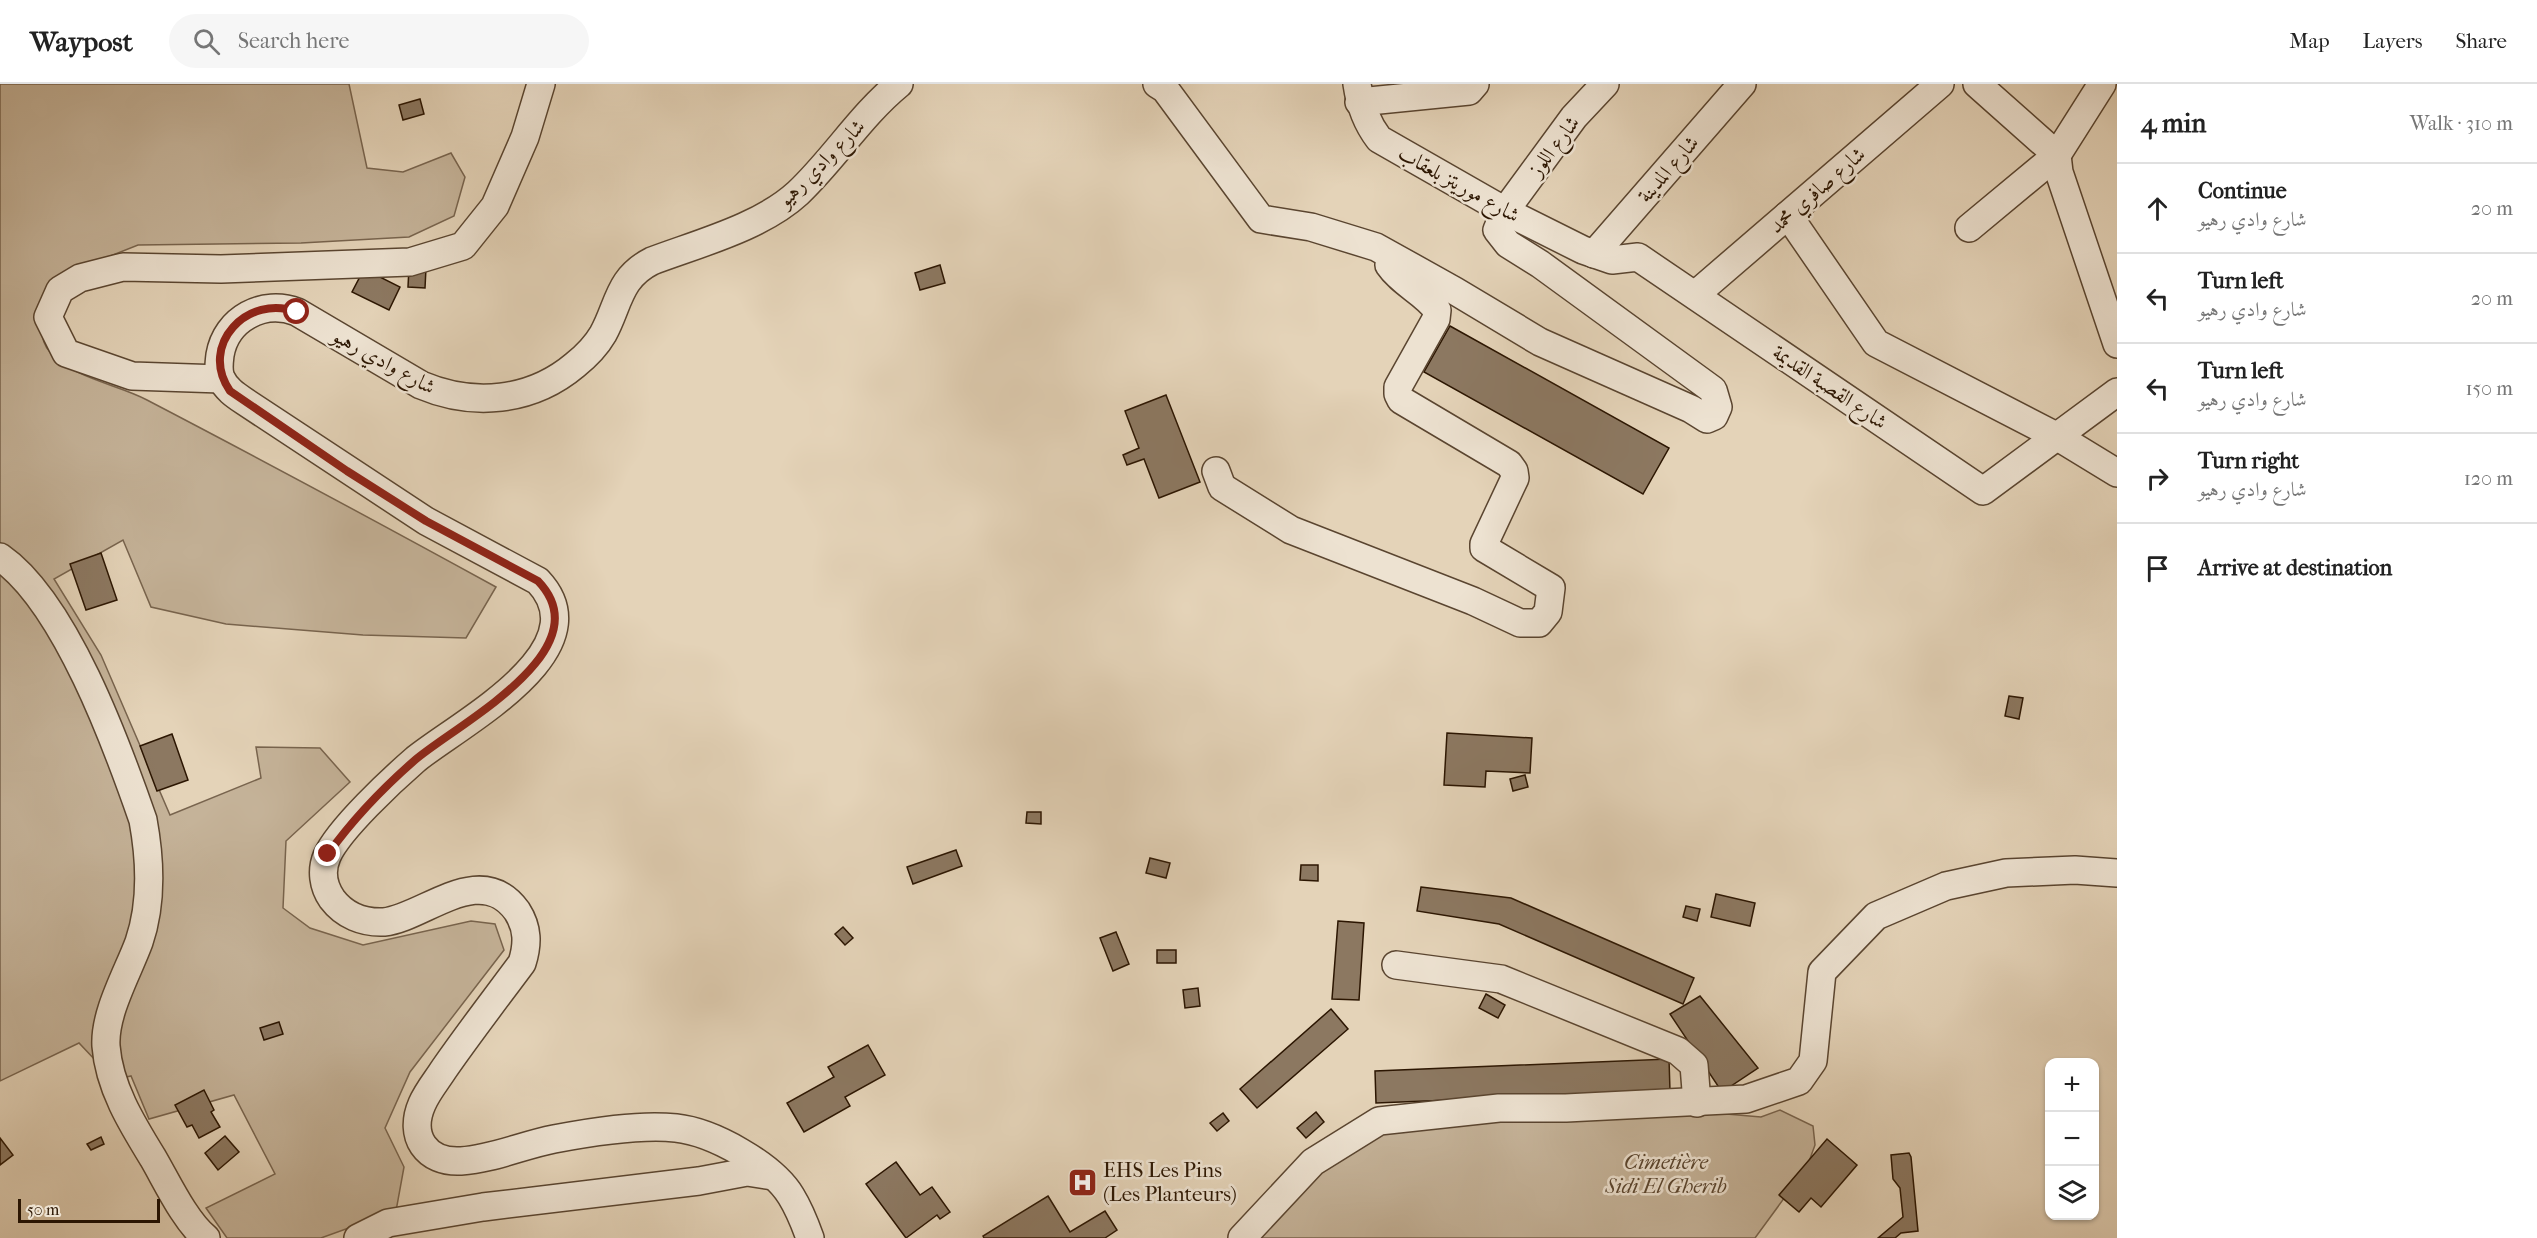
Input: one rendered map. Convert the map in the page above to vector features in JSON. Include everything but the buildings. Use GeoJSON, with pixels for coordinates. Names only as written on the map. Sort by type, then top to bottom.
{"type":"FeatureCollection","features":[{"type":"Feature","properties":{"kind":"street"},"geometry":{"type":"LineString","coordinates":[[541,84],[525,137],[495,206],[463,246],[410,262],[221,269],[123,267],[80,278],[60,290],[48,317],[66,353],[132,376],[221,379],[237,396],[347,471],[426,521],[526,574],[547,590],[555,617],[554,627],[533,666],[502,697],[417,759],[390,782],[344,833],[328,854],[324,866],[324,881],[329,894],[339,908],[366,921],[385,922],[443,898],[476,891],[492,893],[515,908],[522,920],[527,948],[522,963],[459,1048],[422,1103],[417,1125],[421,1144],[431,1154],[445,1160],[459,1161],[554,1139],[658,1127],[678,1128],[700,1133],[750,1158],[774,1176],[790,1195],[810,1238]]}},
{"type":"Feature","properties":{"kind":"street","name":"شارع وادي رهيو"},"geometry":{"type":"LineString","coordinates":[[221,379],[222,346],[230,332],[240,320],[252,312],[279,307],[297,312],[421,385],[437,392],[470,399],[487,399],[521,394],[537,388],[567,372],[592,349],[602,335],[624,284],[636,270],[652,261],[748,224],[775,211],[798,193],[899,84]]}},
{"type":"Feature","properties":{"kind":"street","name":"شارع وادي رهيو"},"geometry":{"type":"LineString","coordinates":[[869,115],[913,84]]}},
{"type":"Feature","properties":{"kind":"street"},"geometry":{"type":"LineString","coordinates":[[1157,84],[1166,89],[1261,219],[1311,227],[1376,247],[1540,342],[1691,409],[1707,419],[1714,416],[1718,407],[1713,390],[1540,264],[1508,244],[1497,230],[1505,211]]}},
{"type":"Feature","properties":{"kind":"street"},"geometry":{"type":"LineString","coordinates":[[1358,93],[1469,91],[1475,84]]}},
{"type":"Feature","properties":{"kind":"street","name":"شارع اللوز"},"geometry":{"type":"LineString","coordinates":[[1505,211],[1574,117],[1605,84]]}},
{"type":"Feature","properties":{"kind":"street","name":"شارع المدينة"},"geometry":{"type":"LineString","coordinates":[[1594,254],[1742,84]]}},
{"type":"Feature","properties":{"kind":"street","name":"شارع صافري محمد"},"geometry":{"type":"LineString","coordinates":[[1695,295],[1940,84]]}},
{"type":"Feature","properties":{"kind":"street"},"geometry":{"type":"LineString","coordinates":[[1977,84],[2057,156],[2059,172],[2117,344]]}},
{"type":"Feature","properties":{"kind":"street"},"geometry":{"type":"LineString","coordinates":[[1969,228],[2057,156],[2102,84]]}},
{"type":"Feature","properties":{"kind":"street"},"geometry":{"type":"LineString","coordinates":[[2114,84],[2117,92]]}},
{"type":"Feature","properties":{"kind":"street","name":"شارع موريتز بلعقاب"},"geometry":{"type":"LineString","coordinates":[[1358,93],[1369,126],[1379,139],[1505,211],[1594,254]]}},
{"type":"Feature","properties":{"kind":"street"},"geometry":{"type":"LineString","coordinates":[[1788,215],[1876,343],[2058,437],[2117,473]]}},
{"type":"Feature","properties":{"kind":"street"},"geometry":{"type":"LineString","coordinates":[[1216,471],[1221,487],[1291,530],[1473,601],[1520,623],[1539,623],[1548,612],[1551,588],[1484,548],[1515,478],[1514,471],[1509,464],[1401,400],[1398,394],[1398,387],[1436,319],[1437,310],[1429,300],[1398,278],[1376,247]]}},
{"type":"Feature","properties":{"kind":"street","name":"شارع القصبة القديمة"},"geometry":{"type":"LineString","coordinates":[[1594,254],[1612,260],[1638,257],[1983,491],[2117,392]]}},
{"type":"Feature","properties":{"kind":"street"},"geometry":{"type":"LineString","coordinates":[[0,557],[21,573],[36,592],[73,653],[104,721],[143,820],[148,846],[144,915],[140,939],[114,1006],[106,1043],[107,1053],[120,1101],[177,1198],[206,1238]]}},
{"type":"Feature","properties":{"kind":"street"},"geometry":{"type":"LineString","coordinates":[[1242,1238],[1313,1162],[1379,1121],[1498,1108],[1746,1100],[1799,1081],[1813,1061],[1822,972],[1876,916],[1946,886],[2006,873],[2075,870],[2117,873]]}},
{"type":"Feature","properties":{"kind":"street"},"geometry":{"type":"LineString","coordinates":[[1396,965],[1501,979],[1678,1051],[1694,1065],[1697,1103]]}},
{"type":"Feature","properties":{"kind":"street"},"geometry":{"type":"LineString","coordinates":[[358,1238],[388,1223],[483,1207],[699,1181],[747,1172],[774,1176]]}},
{"type":"Feature","properties":{"kind":"green space"},"geometry":{"type":"Polygon","coordinates":[[[0,84],[349,84],[367,168],[403,172],[451,153],[465,177],[454,216],[409,237],[301,243],[138,245],[55,278],[43,316],[42,335],[45,344],[50,352],[71,369],[147,400],[496,587],[466,638],[363,635],[226,624],[151,607],[123,540],[54,579],[101,655],[170,815],[261,778],[256,747],[320,748],[350,782],[286,841],[283,908],[310,928],[363,945],[471,921],[495,924],[504,950],[410,1072],[385,1128],[404,1167],[396,1211],[321,1238],[227,1238],[206,1208],[275,1174],[234,1095],[149,1119],[131,1076],[114,1080],[79,1043],[0,1081],[0,84]]]}},
{"type":"Feature","properties":{"kind":"green space","name":"Cimetière Sidi El Gherib"},"geometry":{"type":"Polygon","coordinates":[[[1680,1110],[1761,1117],[1780,1110],[1813,1126],[1815,1145],[1807,1167],[1755,1238],[1250,1238],[1318,1174],[1365,1143],[1400,1124],[1680,1110]]]}},
{"type":"Feature","properties":{"kind":"place","name":"EHS Les Pins (Les Planteurs)"},"geometry":{"type":"Point","coordinates":[1082,1182]}},
{"type":"Feature","properties":{"kind":"route"},"geometry":{"type":"LineString","coordinates":[[297,312],[279,307],[268,308],[252,312],[240,320],[222,346],[220,357],[221,379],[230,391],[347,471],[426,521],[538,581],[547,590],[555,617],[554,627],[543,652],[517,685],[417,759],[390,782],[359,815],[328,854]]}}]}
